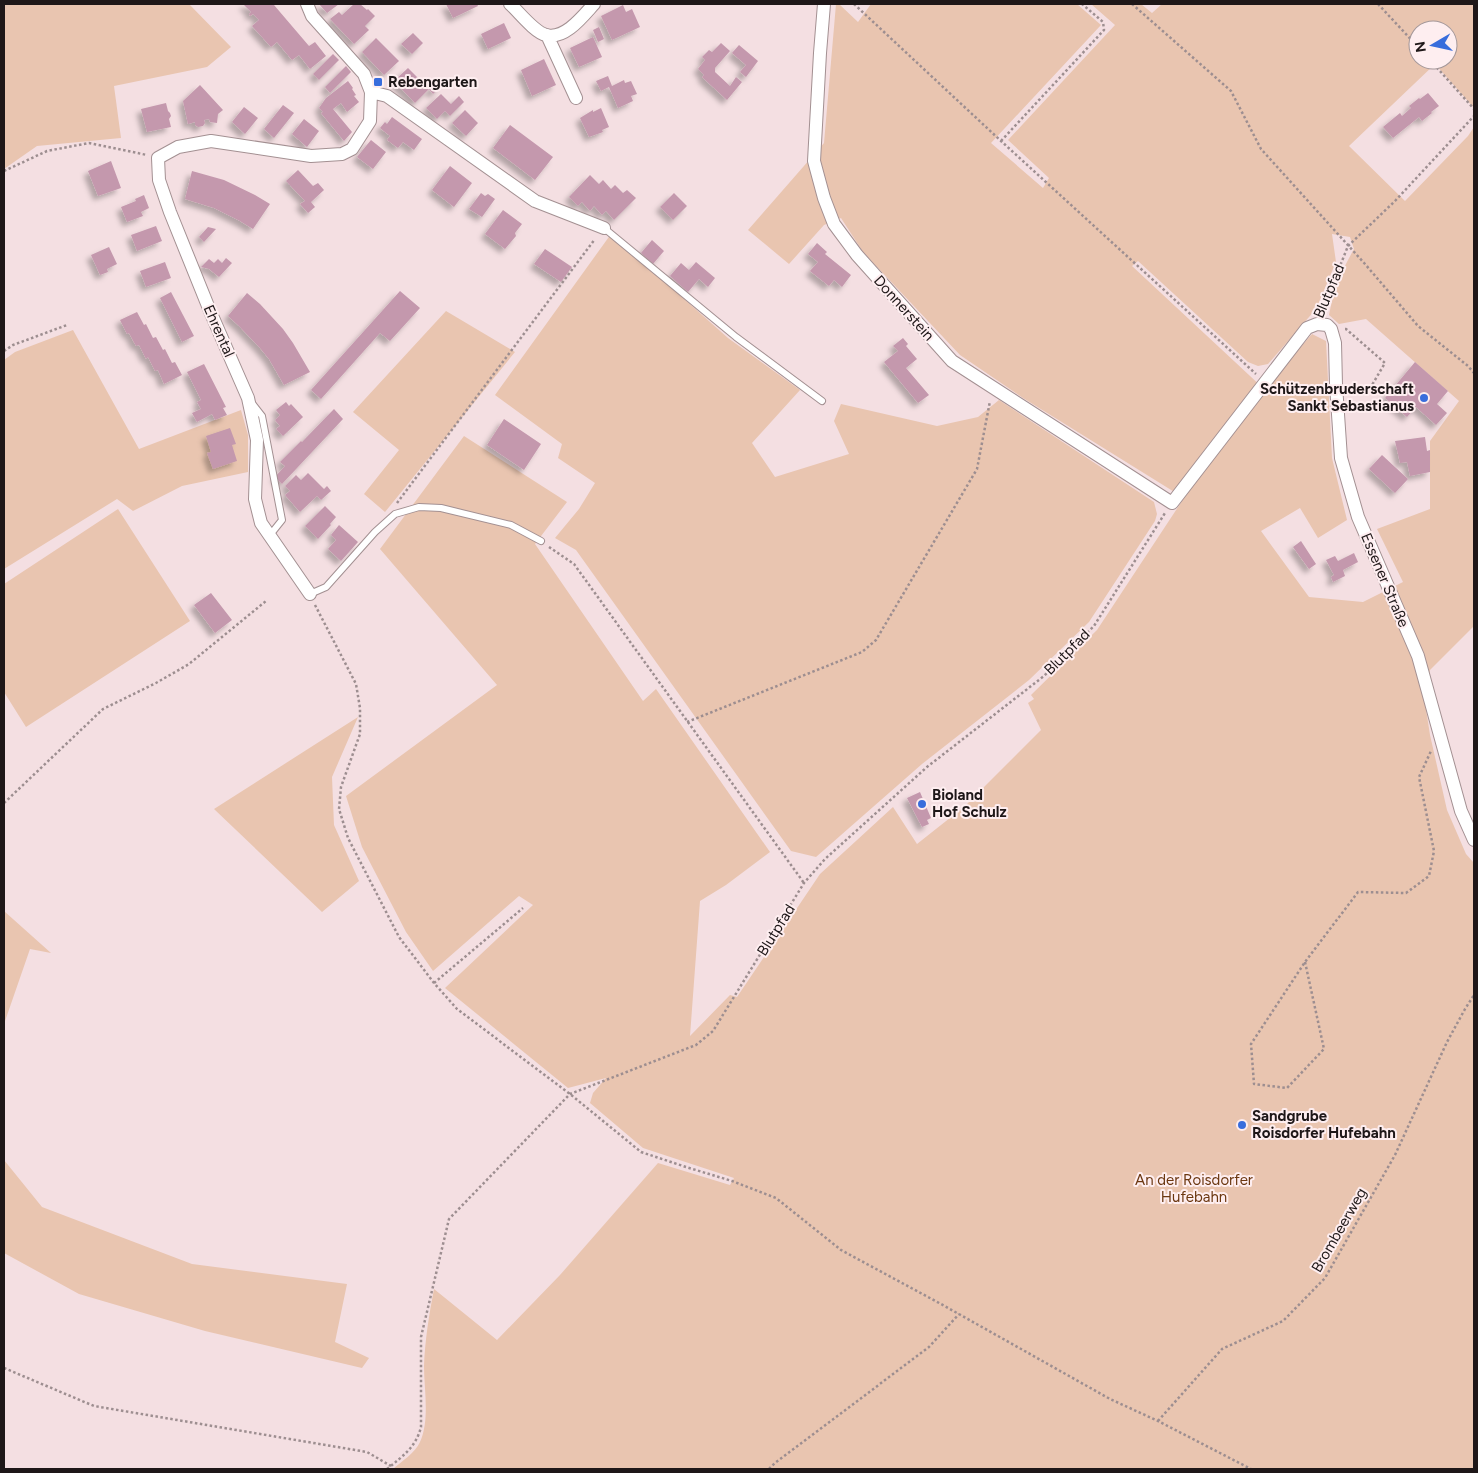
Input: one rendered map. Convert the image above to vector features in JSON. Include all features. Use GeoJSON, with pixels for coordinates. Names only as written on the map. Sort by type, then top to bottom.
{"type":"FeatureCollection","features":[{"type":"Feature","properties":{"kind":"street"},"geometry":{"type":"LineString","coordinates":[[158,158],[178,147],[210,141],[311,156],[342,154],[352,149],[370,121],[371,92],[364,74],[312,16],[307,4]]}},
{"type":"Feature","properties":{"kind":"street"},"geometry":{"type":"LineString","coordinates":[[510,4],[536,29],[546,35],[576,98]]}},
{"type":"Feature","properties":{"kind":"street"},"geometry":{"type":"LineString","coordinates":[[546,35],[561,34],[574,26],[594,4]]}},
{"type":"Feature","properties":{"kind":"street","name":"Donnerstein"},"geometry":{"type":"LineString","coordinates":[[824,4],[814,161],[824,198],[834,224],[857,255],[952,361],[1172,503]]}},
{"type":"Feature","properties":{"kind":"street"},"geometry":{"type":"LineString","coordinates":[[371,92],[387,96],[536,201],[604,228]]}},
{"type":"Feature","properties":{"kind":"street","name":"Ehrental"},"geometry":{"type":"LineString","coordinates":[[158,158],[159,180],[170,212],[248,398],[257,440],[255,499],[261,523],[310,594]]}},
{"type":"Feature","properties":{"kind":"street"},"geometry":{"type":"LineString","coordinates":[[1317,324],[1327,324],[1330,329]]}},
{"type":"Feature","properties":{"kind":"street","name":"Blutpfad"},"geometry":{"type":"LineString","coordinates":[[1172,503],[1307,328],[1317,324]]}},
{"type":"Feature","properties":{"kind":"street","name":"Essener Straße"},"geometry":{"type":"LineString","coordinates":[[1330,329],[1335,343],[1341,458],[1358,517],[1418,656],[1461,811],[1474,840]]}},
{"type":"Feature","properties":{"kind":"lane"},"geometry":{"type":"LineString","coordinates":[[604,228],[736,337],[822,401]]}},
{"type":"Feature","properties":{"kind":"lane"},"geometry":{"type":"LineString","coordinates":[[248,398],[262,416],[282,520],[270,535]]}},
{"type":"Feature","properties":{"kind":"lane"},"geometry":{"type":"LineString","coordinates":[[310,594],[326,587],[375,532],[395,514],[419,507],[441,508],[511,525],[541,541]]}},
{"type":"Feature","properties":{"kind":"path"},"geometry":{"type":"LineString","coordinates":[[854,4],[1000,141],[1264,382]]}},
{"type":"Feature","properties":{"kind":"path"},"geometry":{"type":"LineString","coordinates":[[1000,141],[1104,30],[1103,22],[1082,4]]}},
{"type":"Feature","properties":{"kind":"path"},"geometry":{"type":"LineString","coordinates":[[1132,4],[1231,91],[1261,149],[1418,326],[1468,366],[1474,373]]}},
{"type":"Feature","properties":{"kind":"path"},"geometry":{"type":"LineString","coordinates":[[1378,4],[1408,36]]}},
{"type":"Feature","properties":{"kind":"path"},"geometry":{"type":"LineString","coordinates":[[1439,70],[1474,109]]}},
{"type":"Feature","properties":{"kind":"path","name":"Blutpfad"},"geometry":{"type":"LineString","coordinates":[[1317,324],[1348,246],[1395,201],[1474,116]]}},
{"type":"Feature","properties":{"kind":"path"},"geometry":{"type":"LineString","coordinates":[[4,171],[47,151],[88,143],[158,158]]}},
{"type":"Feature","properties":{"kind":"path"},"geometry":{"type":"LineString","coordinates":[[395,514],[397,504],[604,228]]}},
{"type":"Feature","properties":{"kind":"path"},"geometry":{"type":"LineString","coordinates":[[4,351],[13,345],[67,325]]}},
{"type":"Feature","properties":{"kind":"path"},"geometry":{"type":"LineString","coordinates":[[1330,329],[1346,329],[1385,362],[1372,385],[1380,391],[1400,390]]}},
{"type":"Feature","properties":{"kind":"path"},"geometry":{"type":"LineString","coordinates":[[687,722],[862,652],[876,640],[977,469],[993,387]]}},
{"type":"Feature","properties":{"kind":"path","name":"Blutpfad"},"geometry":{"type":"LineString","coordinates":[[570,1094],[696,1045],[714,1031],[804,883],[825,859],[926,767],[1044,676],[1094,626],[1172,503]]}},
{"type":"Feature","properties":{"kind":"path"},"geometry":{"type":"LineString","coordinates":[[541,541],[574,564],[804,883]]}},
{"type":"Feature","properties":{"kind":"path"},"geometry":{"type":"LineString","coordinates":[[310,594],[356,684],[360,708],[360,734],[341,787],[339,809],[348,838],[399,937],[434,983],[457,1009],[570,1094],[642,1152],[686,1168],[732,1181],[776,1198],[841,1250],[1110,1399],[1158,1421],[1251,1469]]}},
{"type":"Feature","properties":{"kind":"path"},"geometry":{"type":"LineString","coordinates":[[4,804],[103,709],[156,683],[189,664],[266,601]]}},
{"type":"Feature","properties":{"kind":"path"},"geometry":{"type":"LineString","coordinates":[[1305,962],[1324,1049],[1286,1088],[1254,1084],[1250,1044],[1305,962],[1358,892],[1406,893],[1429,876],[1434,851],[1419,778],[1439,731]]}},
{"type":"Feature","properties":{"kind":"path"},"geometry":{"type":"LineString","coordinates":[[434,983],[523,908]]}},
{"type":"Feature","properties":{"kind":"path","name":"Brombeerweg"},"geometry":{"type":"LineString","coordinates":[[1158,1421],[1222,1349],[1283,1321],[1325,1278],[1395,1155],[1446,1042],[1474,995]]}},
{"type":"Feature","properties":{"kind":"path"},"geometry":{"type":"LineString","coordinates":[[387,1469],[414,1445],[419,1437],[421,1427],[421,1337],[449,1219],[570,1094]]}},
{"type":"Feature","properties":{"kind":"path"},"geometry":{"type":"LineString","coordinates":[[769,1469],[775,1462],[929,1347],[959,1314]]}},
{"type":"Feature","properties":{"kind":"path"},"geometry":{"type":"LineString","coordinates":[[4,1368],[94,1406],[367,1452],[391,1466]]}},
{"type":"Feature","properties":{"kind":"green space"},"geometry":{"type":"Polygon","coordinates":[[[4,4],[189,4],[231,47],[207,67],[114,86],[121,138],[37,146],[4,169],[4,4]]]}},
{"type":"Feature","properties":{"kind":"green space","name":"An der Roisdorfer Hufebahn"},"geometry":{"type":"Polygon","coordinates":[[[836,4],[839,4],[858,22],[871,4],[1077,4],[1101,25],[991,143],[1043,188],[1049,178],[1008,140],[1115,25],[1091,4],[1141,4],[1152,13],[1162,4],[1474,4],[1474,108],[1440,70],[1458,70],[1458,20],[1408,20],[1408,70],[1429,70],[1349,146],[1405,201],[1468,136],[1474,127],[1474,626],[1430,670],[1425,703],[1430,735],[1447,810],[1466,854],[1474,863],[1474,1469],[393,1469],[415,1450],[423,1433],[426,1414],[424,1366],[434,1289],[497,1340],[560,1275],[658,1163],[730,1185],[734,1178],[643,1148],[590,1103],[593,1093],[606,1078],[568,1088],[445,988],[533,905],[519,896],[433,971],[406,932],[362,847],[346,796],[497,685],[380,549],[464,436],[567,502],[535,544],[643,701],[656,689],[770,852],[726,885],[700,901],[690,1036],[730,995],[737,997],[820,874],[893,807],[917,844],[965,806],[1041,730],[1028,703],[1034,699],[1031,695],[1097,630],[1184,498],[1023,398],[960,355],[863,252],[841,218],[824,225],[789,264],[748,230],[824,143],[836,4]],[[1332,234],[1336,262],[1316,309],[1268,364],[1258,366],[1248,362],[1138,261],[1132,266],[1264,389],[1312,334],[1326,341],[1332,458],[1347,520],[1318,538],[1300,508],[1261,531],[1309,597],[1363,602],[1403,582],[1377,529],[1430,509],[1430,441],[1459,401],[1366,319],[1339,324],[1329,315],[1338,281],[1354,249],[1350,237],[1332,234]]]}},
{"type":"Feature","properties":{"kind":"green space"},"geometry":{"type":"Polygon","coordinates":[[[611,234],[728,338],[800,390],[752,443],[775,477],[849,454],[834,421],[841,404],[937,426],[978,417],[999,400],[1154,502],[1157,514],[1155,521],[1089,622],[1029,680],[922,764],[816,857],[791,851],[576,550],[555,538],[579,509],[595,483],[558,458],[562,444],[495,395],[611,234]]]}},
{"type":"Feature","properties":{"kind":"green space"},"geometry":{"type":"Polygon","coordinates":[[[446,311],[515,352],[385,512],[364,494],[399,450],[353,412],[446,311]]]}},
{"type":"Feature","properties":{"kind":"green space"},"geometry":{"type":"Polygon","coordinates":[[[73,330],[139,449],[241,410],[248,435],[248,472],[182,486],[133,511],[117,499],[4,569],[4,360],[15,352],[73,330]]]}},
{"type":"Feature","properties":{"kind":"green space"},"geometry":{"type":"Polygon","coordinates":[[[118,509],[190,621],[26,727],[4,692],[4,584],[118,509]]]}},
{"type":"Feature","properties":{"kind":"green space"},"geometry":{"type":"Polygon","coordinates":[[[358,717],[332,777],[334,825],[359,881],[322,912],[214,809],[358,717]]]}},
{"type":"Feature","properties":{"kind":"green space"},"geometry":{"type":"Polygon","coordinates":[[[4,911],[51,953],[30,949],[4,1024],[4,911]]]}},
{"type":"Feature","properties":{"kind":"green space"},"geometry":{"type":"Polygon","coordinates":[[[4,1160],[42,1207],[192,1264],[347,1284],[335,1342],[369,1358],[362,1368],[205,1331],[79,1294],[4,1253],[4,1160]]]}},
{"type":"Feature","properties":{"kind":"building"},"geometry":{"type":"Polygon","coordinates":[[[243,4],[276,4],[274,5],[309,46],[315,42],[326,56],[310,69],[299,55],[292,60],[277,42],[271,47],[252,26],[259,20],[253,14],[250,16],[251,12],[243,4]]]}},
{"type":"Feature","properties":{"kind":"building"},"geometry":{"type":"Polygon","coordinates":[[[319,4],[339,4],[327,13],[319,4]]]}},
{"type":"Feature","properties":{"kind":"building"},"geometry":{"type":"Polygon","coordinates":[[[354,4],[360,4],[375,16],[365,26],[369,30],[354,44],[330,19],[339,12],[342,15],[354,4]]]}},
{"type":"Feature","properties":{"kind":"building"},"geometry":{"type":"Polygon","coordinates":[[[446,4],[477,4],[478,6],[453,18],[446,4]]]}},
{"type":"Feature","properties":{"kind":"building"},"geometry":{"type":"Polygon","coordinates":[[[623,5],[626,12],[632,9],[640,27],[612,40],[601,16],[623,5]]]}},
{"type":"Feature","properties":{"kind":"building"},"geometry":{"type":"Polygon","coordinates":[[[504,23],[511,38],[488,49],[481,34],[504,23]]]}},
{"type":"Feature","properties":{"kind":"building"},"geometry":{"type":"Polygon","coordinates":[[[599,27],[604,39],[598,42],[593,30],[599,27]]]}},
{"type":"Feature","properties":{"kind":"building"},"geometry":{"type":"Polygon","coordinates":[[[413,33],[423,43],[412,54],[401,44],[413,33]]]}},
{"type":"Feature","properties":{"kind":"building"},"geometry":{"type":"Polygon","coordinates":[[[593,37],[602,57],[579,67],[570,48],[593,37]]]}},
{"type":"Feature","properties":{"kind":"building"},"geometry":{"type":"Polygon","coordinates":[[[376,38],[399,61],[384,75],[362,52],[376,38]]]}},
{"type":"Feature","properties":{"kind":"building"},"geometry":{"type":"Polygon","coordinates":[[[721,43],[730,51],[715,68],[715,72],[730,86],[736,77],[742,82],[727,100],[702,77],[704,75],[698,69],[705,60],[702,57],[709,50],[712,52],[721,43]]]}},
{"type":"Feature","properties":{"kind":"building"},"geometry":{"type":"Polygon","coordinates":[[[739,45],[758,61],[746,77],[740,72],[746,65],[732,53],[739,45]]]}},
{"type":"Feature","properties":{"kind":"building"},"geometry":{"type":"Polygon","coordinates":[[[333,54],[339,60],[319,80],[313,74],[333,54]]]}},
{"type":"Feature","properties":{"kind":"building"},"geometry":{"type":"Polygon","coordinates":[[[544,59],[556,85],[532,96],[521,70],[544,59]]]}},
{"type":"Feature","properties":{"kind":"building"},"geometry":{"type":"Polygon","coordinates":[[[346,66],[351,72],[330,93],[325,87],[346,66]]]}},
{"type":"Feature","properties":{"kind":"building"},"geometry":{"type":"Polygon","coordinates":[[[408,68],[429,89],[415,103],[394,81],[408,68]]]}},
{"type":"Feature","properties":{"kind":"building"},"geometry":{"type":"Polygon","coordinates":[[[608,76],[612,86],[624,80],[625,83],[631,81],[637,94],[631,96],[633,101],[618,108],[609,87],[601,91],[596,81],[608,76]]]}},
{"type":"Feature","properties":{"kind":"building"},"geometry":{"type":"Polygon","coordinates":[[[348,81],[356,95],[354,96],[359,102],[347,112],[341,103],[333,109],[352,132],[344,141],[319,108],[326,98],[348,81]]]}},
{"type":"Feature","properties":{"kind":"building"},"geometry":{"type":"Polygon","coordinates":[[[437,82],[441,86],[433,94],[429,89],[437,82]]]}},
{"type":"Feature","properties":{"kind":"building"},"geometry":{"type":"Polygon","coordinates":[[[200,85],[223,110],[218,114],[217,123],[210,122],[209,119],[204,120],[203,126],[198,127],[195,125],[195,122],[188,124],[183,101],[200,85]]]}},
{"type":"Feature","properties":{"kind":"building"},"geometry":{"type":"Polygon","coordinates":[[[1428,93],[1439,106],[1422,121],[1419,117],[1393,138],[1383,127],[1400,113],[1402,116],[1411,108],[1409,106],[1428,93]]]}},
{"type":"Feature","properties":{"kind":"building"},"geometry":{"type":"Polygon","coordinates":[[[441,94],[451,104],[459,96],[464,102],[450,116],[445,111],[437,119],[426,108],[441,94]]]}},
{"type":"Feature","properties":{"kind":"building"},"geometry":{"type":"Polygon","coordinates":[[[166,103],[171,116],[169,119],[171,127],[147,132],[141,109],[166,103]]]}},
{"type":"Feature","properties":{"kind":"building"},"geometry":{"type":"Polygon","coordinates":[[[283,105],[294,113],[274,138],[264,129],[283,105]]]}},
{"type":"Feature","properties":{"kind":"building"},"geometry":{"type":"Polygon","coordinates":[[[244,107],[258,118],[245,134],[232,122],[244,107]]]}},
{"type":"Feature","properties":{"kind":"building"},"geometry":{"type":"Polygon","coordinates":[[[601,108],[609,127],[602,130],[603,132],[589,137],[580,118],[593,110],[593,112],[601,108]]]}},
{"type":"Feature","properties":{"kind":"building"},"geometry":{"type":"Polygon","coordinates":[[[465,110],[478,123],[466,136],[452,123],[465,110]]]}},
{"type":"Feature","properties":{"kind":"building"},"geometry":{"type":"Polygon","coordinates":[[[392,117],[422,139],[414,150],[403,142],[398,148],[387,140],[390,136],[380,128],[385,122],[387,124],[392,117]]]}},
{"type":"Feature","properties":{"kind":"building"},"geometry":{"type":"Polygon","coordinates":[[[304,119],[319,131],[307,147],[292,134],[304,119]]]}},
{"type":"Feature","properties":{"kind":"building"},"geometry":{"type":"Polygon","coordinates":[[[510,125],[553,157],[535,180],[493,148],[510,125]]]}},
{"type":"Feature","properties":{"kind":"building"},"geometry":{"type":"Polygon","coordinates":[[[371,140],[386,152],[373,169],[357,157],[371,140]]]}},
{"type":"Feature","properties":{"kind":"building"},"geometry":{"type":"Polygon","coordinates":[[[111,161],[121,188],[98,196],[88,171],[111,161]]]}},
{"type":"Feature","properties":{"kind":"building"},"geometry":{"type":"Polygon","coordinates":[[[450,166],[472,183],[454,207],[432,190],[450,166]]]}},
{"type":"Feature","properties":{"kind":"building"},"geometry":{"type":"Polygon","coordinates":[[[298,170],[313,186],[318,183],[324,190],[311,202],[315,207],[308,213],[300,204],[305,201],[286,181],[298,170]]]}},
{"type":"Feature","properties":{"kind":"building"},"geometry":{"type":"Polygon","coordinates":[[[192,171],[224,180],[270,204],[253,229],[214,208],[185,199],[192,171]]]}},
{"type":"Feature","properties":{"kind":"building"},"geometry":{"type":"Polygon","coordinates":[[[590,175],[599,184],[603,180],[611,189],[615,185],[623,193],[627,190],[636,198],[614,220],[606,211],[602,215],[594,206],[590,211],[582,202],[578,206],[569,197],[590,175]]]}},
{"type":"Feature","properties":{"kind":"building"},"geometry":{"type":"Polygon","coordinates":[[[481,193],[485,196],[488,194],[495,199],[482,217],[469,209],[481,193]]]}},
{"type":"Feature","properties":{"kind":"building"},"geometry":{"type":"Polygon","coordinates":[[[674,193],[687,206],[673,220],[660,207],[674,193]]]}},
{"type":"Feature","properties":{"kind":"building"},"geometry":{"type":"Polygon","coordinates":[[[144,195],[149,208],[141,212],[143,216],[127,222],[121,207],[136,201],[135,199],[144,195]]]}},
{"type":"Feature","properties":{"kind":"building"},"geometry":{"type":"Polygon","coordinates":[[[503,210],[522,224],[515,233],[516,236],[505,249],[485,234],[503,210]]]}},
{"type":"Feature","properties":{"kind":"building"},"geometry":{"type":"Polygon","coordinates":[[[156,226],[162,241],[137,251],[131,235],[156,226]]]}},
{"type":"Feature","properties":{"kind":"building"},"geometry":{"type":"Polygon","coordinates":[[[208,227],[216,229],[204,242],[199,237],[208,227]]]}},
{"type":"Feature","properties":{"kind":"building"},"geometry":{"type":"Polygon","coordinates":[[[652,240],[664,251],[653,264],[641,253],[652,240]]]}},
{"type":"Feature","properties":{"kind":"building"},"geometry":{"type":"Polygon","coordinates":[[[817,243],[827,252],[825,254],[851,275],[842,287],[834,280],[829,286],[810,271],[818,262],[808,254],[817,243]]]}},
{"type":"Feature","properties":{"kind":"building"},"geometry":{"type":"Polygon","coordinates":[[[109,247],[117,264],[107,269],[108,272],[100,275],[91,255],[109,247]]]}},
{"type":"Feature","properties":{"kind":"building"},"geometry":{"type":"Polygon","coordinates":[[[545,249],[572,267],[561,282],[534,264],[545,249]]]}},
{"type":"Feature","properties":{"kind":"building"},"geometry":{"type":"Polygon","coordinates":[[[226,258],[232,263],[219,277],[209,269],[201,267],[209,259],[214,263],[218,259],[222,263],[226,258]]]}},
{"type":"Feature","properties":{"kind":"building"},"geometry":{"type":"Polygon","coordinates":[[[165,262],[171,278],[146,287],[140,271],[165,262]]]}},
{"type":"Feature","properties":{"kind":"building"},"geometry":{"type":"Polygon","coordinates":[[[696,262],[715,278],[708,287],[699,279],[688,292],[670,276],[681,263],[689,270],[696,262]]]}},
{"type":"Feature","properties":{"kind":"building"},"geometry":{"type":"Polygon","coordinates":[[[400,291],[420,308],[390,341],[380,333],[321,399],[311,390],[400,291]]]}},
{"type":"Feature","properties":{"kind":"building"},"geometry":{"type":"Polygon","coordinates":[[[171,292],[194,336],[182,342],[160,298],[171,292]]]}},
{"type":"Feature","properties":{"kind":"building"},"geometry":{"type":"Polygon","coordinates":[[[247,293],[283,329],[310,372],[284,385],[269,359],[228,316],[247,293]]]}},
{"type":"Feature","properties":{"kind":"building"},"geometry":{"type":"Polygon","coordinates":[[[137,312],[153,338],[156,337],[172,363],[175,362],[182,375],[164,384],[158,370],[155,371],[139,345],[136,346],[129,333],[127,334],[120,320],[137,312]]]}},
{"type":"Feature","properties":{"kind":"building"},"geometry":{"type":"Polygon","coordinates":[[[903,338],[908,344],[906,346],[917,359],[906,368],[929,395],[918,403],[884,362],[898,351],[893,346],[903,338]]]}},
{"type":"Feature","properties":{"kind":"building","name":"Schützenbruderschaft Sankt Sebastianus"},"geometry":{"type":"Polygon","coordinates":[[[1415,362],[1448,391],[1437,404],[1447,413],[1436,425],[1416,407],[1407,417],[1385,398],[1415,362]]]}},
{"type":"Feature","properties":{"kind":"building"},"geometry":{"type":"Polygon","coordinates":[[[204,364],[226,407],[223,408],[227,415],[215,420],[212,414],[197,422],[192,413],[201,409],[197,402],[201,400],[187,372],[204,364]]]}},
{"type":"Feature","properties":{"kind":"building"},"geometry":{"type":"Polygon","coordinates":[[[286,402],[289,406],[291,404],[303,417],[283,436],[276,429],[280,426],[275,420],[280,415],[276,410],[286,402]]]}},
{"type":"Feature","properties":{"kind":"building"},"geometry":{"type":"Polygon","coordinates":[[[334,409],[343,419],[282,484],[275,477],[285,466],[280,462],[334,409]]]}},
{"type":"Feature","properties":{"kind":"building"},"geometry":{"type":"Polygon","coordinates":[[[504,419],[541,444],[524,470],[487,445],[504,419]]]}},
{"type":"Feature","properties":{"kind":"building"},"geometry":{"type":"Polygon","coordinates":[[[230,428],[236,444],[232,445],[237,461],[213,469],[207,453],[211,452],[206,436],[230,428]]]}},
{"type":"Feature","properties":{"kind":"building"},"geometry":{"type":"Polygon","coordinates":[[[1425,437],[1427,451],[1430,450],[1430,472],[1410,476],[1407,462],[1400,463],[1395,441],[1425,437]]]}},
{"type":"Feature","properties":{"kind":"building"},"geometry":{"type":"Polygon","coordinates":[[[1382,455],[1408,479],[1395,493],[1369,469],[1382,455]]]}},
{"type":"Feature","properties":{"kind":"building"},"geometry":{"type":"Polygon","coordinates":[[[308,473],[324,489],[327,486],[331,491],[321,500],[317,496],[300,512],[285,495],[290,491],[285,486],[296,475],[301,480],[308,473]]]}},
{"type":"Feature","properties":{"kind":"building"},"geometry":{"type":"Polygon","coordinates":[[[325,506],[336,517],[318,539],[305,526],[325,506]]]}},
{"type":"Feature","properties":{"kind":"building"},"geometry":{"type":"Polygon","coordinates":[[[339,525],[358,542],[341,561],[328,549],[336,540],[331,535],[339,525]]]}},
{"type":"Feature","properties":{"kind":"building"},"geometry":{"type":"Polygon","coordinates":[[[1301,541],[1316,564],[1309,569],[1293,547],[1301,541]]]}},
{"type":"Feature","properties":{"kind":"building"},"geometry":{"type":"Polygon","coordinates":[[[1354,553],[1358,562],[1343,570],[1345,576],[1333,582],[1331,577],[1334,575],[1326,560],[1335,556],[1338,561],[1354,553]]]}},
{"type":"Feature","properties":{"kind":"building"},"geometry":{"type":"Polygon","coordinates":[[[211,593],[232,620],[215,633],[194,605],[211,593]]]}},
{"type":"Feature","properties":{"kind":"building"},"geometry":{"type":"Polygon","coordinates":[[[920,792],[931,818],[927,820],[929,824],[922,827],[907,798],[920,792]]]}},
{"type":"Feature","properties":{"kind":"place","name":"Rebengarten"},"geometry":{"type":"Point","coordinates":[378,82]}},
{"type":"Feature","properties":{"kind":"place","name":"Schützenbruderschaft Sankt Sebastianus"},"geometry":{"type":"Point","coordinates":[1424,398]}},
{"type":"Feature","properties":{"kind":"place","name":"Bioland Hof Schulz"},"geometry":{"type":"Point","coordinates":[922,804]}},
{"type":"Feature","properties":{"kind":"place","name":"Sandgrube Roisdorfer Hufebahn"},"geometry":{"type":"Point","coordinates":[1242,1125]}}]}
